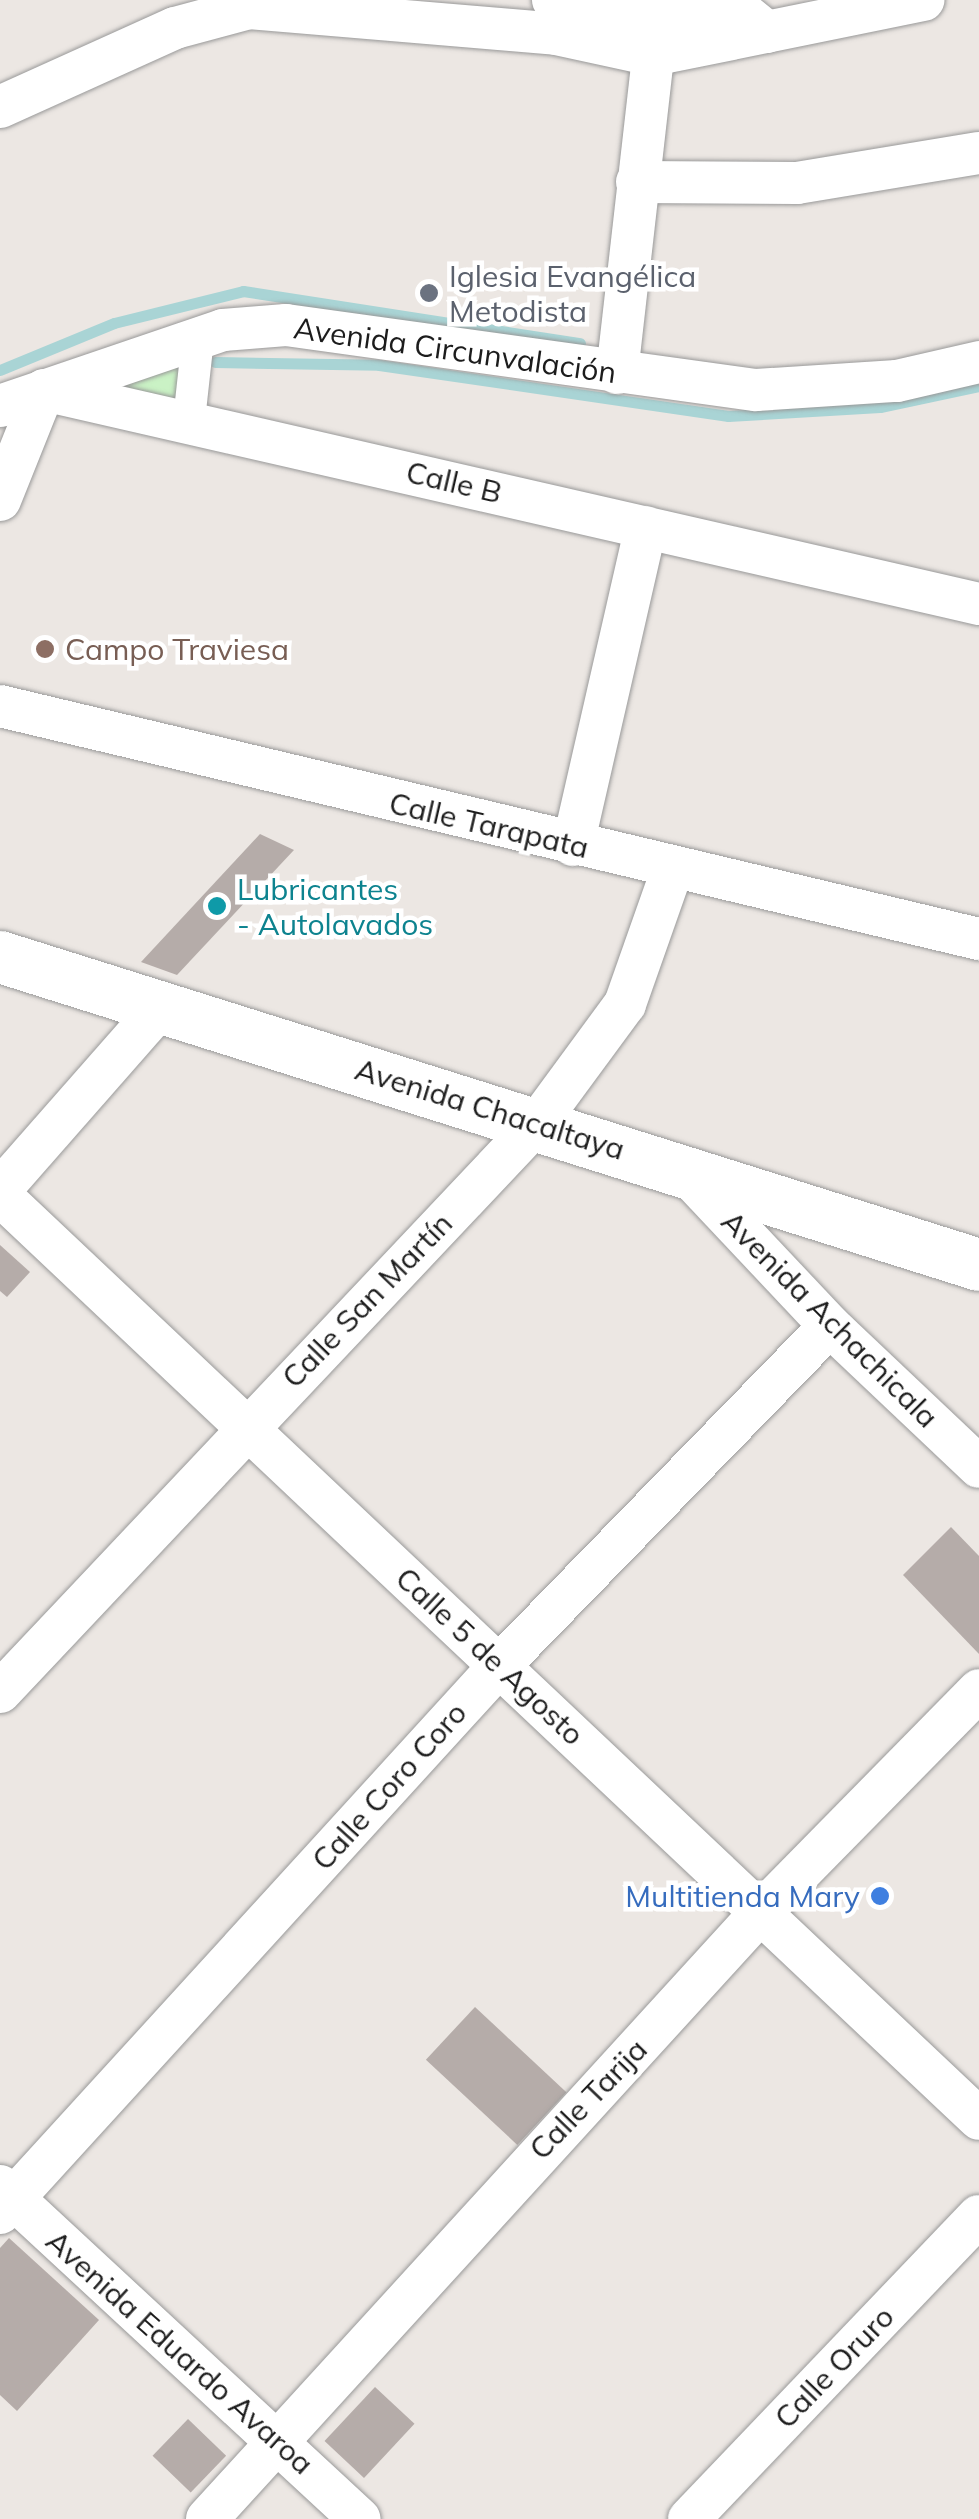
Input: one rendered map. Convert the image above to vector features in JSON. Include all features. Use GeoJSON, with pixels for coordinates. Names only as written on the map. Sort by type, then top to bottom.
{"type":"FeatureCollection","features":[{"type":"Feature","properties":{"kind":"street"},"geometry":{"type":"LineString","coordinates":[[553,0],[626,16],[683,8],[746,15],[767,32]]}},
{"type":"Feature","properties":{"kind":"street"},"geometry":{"type":"LineString","coordinates":[[0,107],[175,28],[249,8],[556,34],[653,54],[923,0]]}},
{"type":"Feature","properties":{"kind":"street"},"geometry":{"type":"LineString","coordinates":[[617,373],[653,54]]}},
{"type":"Feature","properties":{"kind":"street"},"geometry":{"type":"LineString","coordinates":[[636,182],[796,183],[979,153]]}},
{"type":"Feature","properties":{"kind":"street","name":"Avenida Circunvalación"},"geometry":{"type":"LineString","coordinates":[[0,406],[198,338],[286,325],[756,390],[897,381],[979,362]]}},
{"type":"Feature","properties":{"kind":"street"},"geometry":{"type":"LineString","coordinates":[[189,420],[198,338]]}},
{"type":"Feature","properties":{"kind":"street"},"geometry":{"type":"LineString","coordinates":[[0,500],[44,390]]}},
{"type":"Feature","properties":{"kind":"street","name":"Calle B"},"geometry":{"type":"LineString","coordinates":[[44,390],[189,420],[979,604]]}},
{"type":"Feature","properties":{"kind":"street"},"geometry":{"type":"LineString","coordinates":[[573,845],[646,527]]}},
{"type":"Feature","properties":{"kind":"street","name":"Calle Tarapata"},"geometry":{"type":"LineString","coordinates":[[0,706],[979,939]]}},
{"type":"Feature","properties":{"kind":"street","name":"Calle San Martín"},"geometry":{"type":"LineString","coordinates":[[0,1692],[246,1426],[538,1122],[625,1004],[673,868]]}},
{"type":"Feature","properties":{"kind":"street","name":"Avenida Chacaltaya"},"geometry":{"type":"LineString","coordinates":[[0,957],[538,1122],[979,1265]]}},
{"type":"Feature","properties":{"kind":"street"},"geometry":{"type":"LineString","coordinates":[[0,1192],[160,1008]]}},
{"type":"Feature","properties":{"kind":"street","name":"Avenida Achachicala"},"geometry":{"type":"LineString","coordinates":[[682,1169],[830,1326],[979,1468]]}},
{"type":"Feature","properties":{"kind":"street","name":"Calle 5 de Agosto"},"geometry":{"type":"LineString","coordinates":[[0,1192],[979,2119]]}},
{"type":"Feature","properties":{"kind":"street","name":"Calle Coro Coro"},"geometry":{"type":"LineString","coordinates":[[4,2200],[500,1665],[830,1326]]}},
{"type":"Feature","properties":{"kind":"street","name":"Calle Tarija"},"geometry":{"type":"LineString","coordinates":[[208,2519],[760,1912],[979,1690]]}},
{"type":"Feature","properties":{"kind":"street","name":"Avenida Eduardo Avaroa"},"geometry":{"type":"LineString","coordinates":[[4,2200],[280,2442],[360,2519]]}},
{"type":"Feature","properties":{"kind":"street","name":"Calle Oruro"},"geometry":{"type":"LineString","coordinates":[[689,2519],[979,2216]]}},
{"type":"Feature","properties":{"kind":"green space"},"geometry":{"type":"Polygon","coordinates":[[[186,360],[179,404],[107,393],[186,360]]]}},
{"type":"Feature","properties":{"kind":"building","name":"Lubricantes - Autolavados"},"geometry":{"type":"Polygon","coordinates":[[[260,834],[294,850],[177,975],[141,962],[260,834]]]}},
{"type":"Feature","properties":{"kind":"building"},"geometry":{"type":"Polygon","coordinates":[[[0,1245],[30,1272],[7,1297],[0,1291],[0,1245]]]}},
{"type":"Feature","properties":{"kind":"building"},"geometry":{"type":"Polygon","coordinates":[[[951,1527],[979,1556],[979,1654],[903,1575],[951,1527]]]}},
{"type":"Feature","properties":{"kind":"building"},"geometry":{"type":"Polygon","coordinates":[[[475,2007],[566,2092],[517,2145],[426,2060],[475,2007]]]}},
{"type":"Feature","properties":{"kind":"building"},"geometry":{"type":"Polygon","coordinates":[[[9,2238],[99,2320],[17,2411],[0,2395],[0,2248],[9,2238]]]}},
{"type":"Feature","properties":{"kind":"building"},"geometry":{"type":"Polygon","coordinates":[[[375,2387],[414,2424],[364,2478],[325,2441],[375,2387]]]}},
{"type":"Feature","properties":{"kind":"building"},"geometry":{"type":"Polygon","coordinates":[[[188,2419],[226,2456],[191,2493],[153,2456],[188,2419]]]}},
{"type":"Feature","properties":{"kind":"waterway"},"geometry":{"type":"LineString","coordinates":[[0,370],[114,323],[243,291],[580,343]]}},
{"type":"Feature","properties":{"kind":"waterway"},"geometry":{"type":"LineString","coordinates":[[215,362],[379,365],[728,416],[880,407],[979,386]]}},
{"type":"Feature","properties":{"kind":"place","name":"Iglesia Evangélica Metodista"},"geometry":{"type":"Point","coordinates":[429,293]}},
{"type":"Feature","properties":{"kind":"place","name":"Campo Traviesa"},"geometry":{"type":"Point","coordinates":[45,649]}},
{"type":"Feature","properties":{"kind":"place","name":"Lubricantes - Autolavados"},"geometry":{"type":"Point","coordinates":[217,906]}},
{"type":"Feature","properties":{"kind":"place","name":"Multitienda Mary"},"geometry":{"type":"Point","coordinates":[880,1896]}}]}
